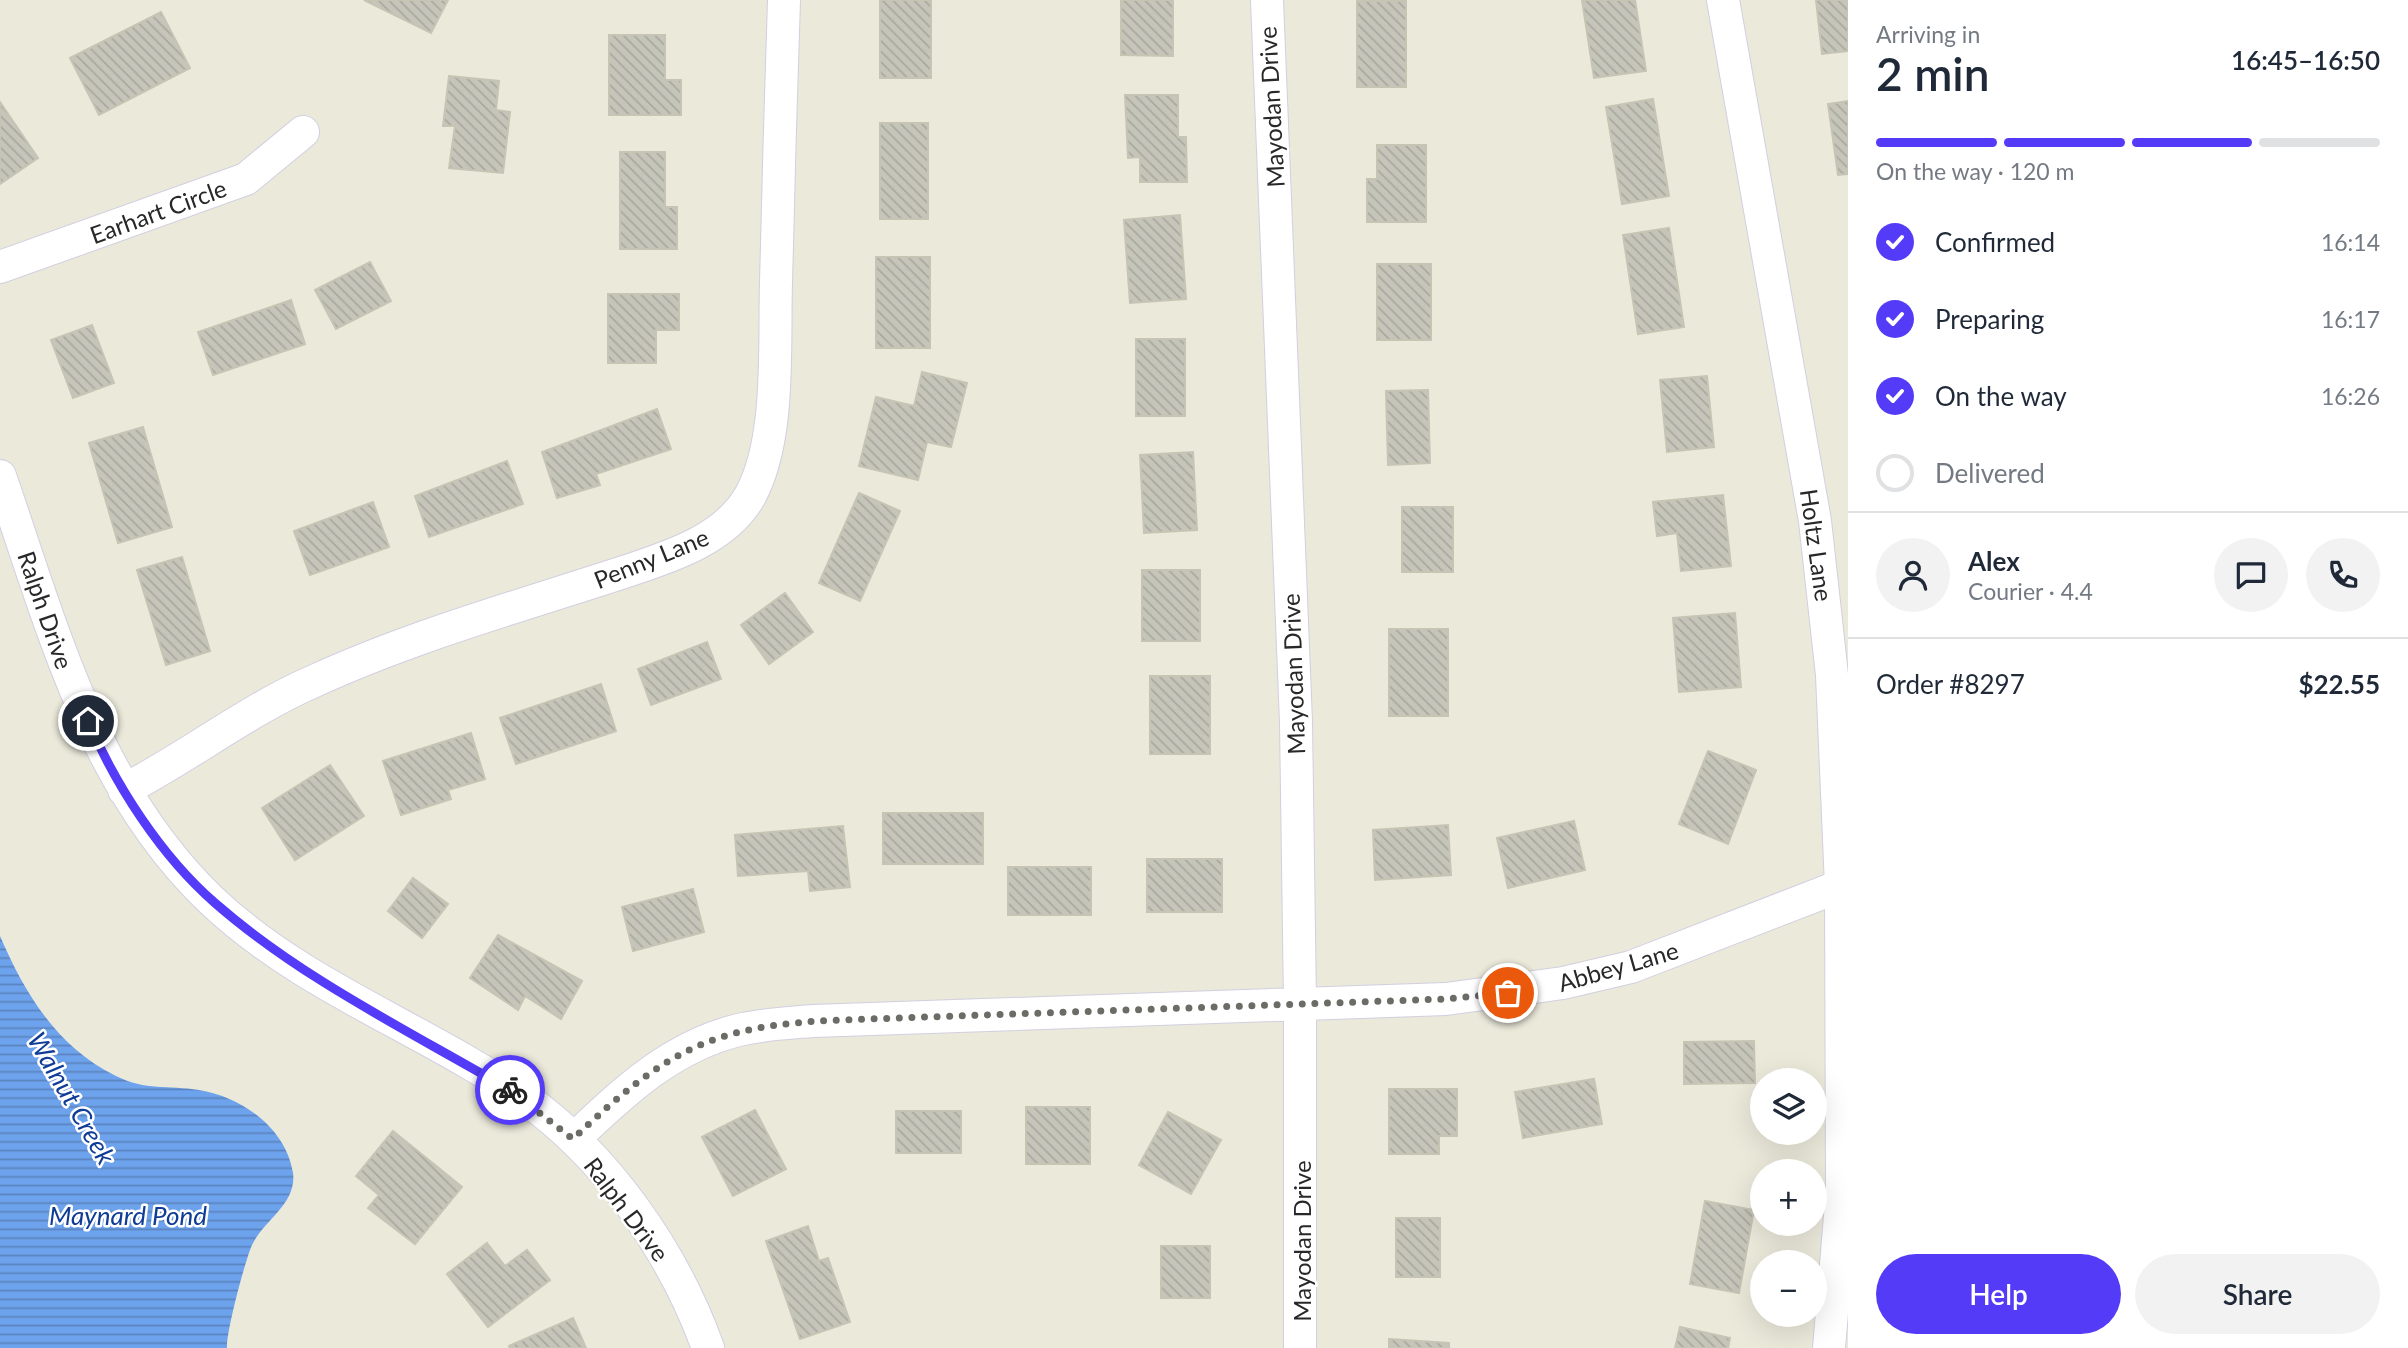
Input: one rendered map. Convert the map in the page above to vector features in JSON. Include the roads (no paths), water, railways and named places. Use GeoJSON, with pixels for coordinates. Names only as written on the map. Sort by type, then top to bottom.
{"type":"FeatureCollection","features":[{"type":"Feature","properties":{"kind":"street","name":"Penny Lane"},"geometry":{"type":"LineString","coordinates":[[124,790],[245,718],[312,682],[451,628],[679,551],[707,539],[744,505],[764,463],[773,387],[784,0]]}},
{"type":"Feature","properties":{"kind":"street","name":"Mayodan Drive"},"geometry":{"type":"LineString","coordinates":[[1267,0],[1296,722],[1300,1003],[1300,1348]]}},
{"type":"Feature","properties":{"kind":"street","name":"Holtz Lane"},"geometry":{"type":"LineString","coordinates":[[1723,0],[1815,521],[1832,675],[1844,885],[1842,1192],[1829,1348]]}},
{"type":"Feature","properties":{"kind":"street","name":"Earhart Circle"},"geometry":{"type":"LineString","coordinates":[[0,267],[247,179],[303,132]]}},
{"type":"Feature","properties":{"kind":"street","name":"Ralph Drive"},"geometry":{"type":"LineString","coordinates":[[0,477],[73,687],[95,738],[124,790],[180,866],[213,901],[270,947],[524,1098],[573,1139],[607,1176],[669,1262],[695,1312],[708,1348]]}},
{"type":"Feature","properties":{"kind":"street","name":"Abbey Lane"},"geometry":{"type":"LineString","coordinates":[[573,1139],[643,1076],[709,1040],[742,1029],[813,1021],[1446,999],[1563,983],[1654,959],[1844,885]]}},
{"type":"Feature","properties":{"kind":"water","name":"Maynard Pond"},"geometry":{"type":"Polygon","coordinates":[[[0,936],[20,978],[45,1017],[76,1050],[95,1064],[137,1084],[199,1090],[231,1100],[260,1117],[281,1142],[289,1157],[293,1184],[285,1203],[252,1245],[236,1297],[227,1348],[0,1348],[0,936]]]}},
{"type":"Feature","properties":{"kind":"water label","name":"Walnut Creek"},"geometry":{"type":"Point","coordinates":[72,1098]}}]}
